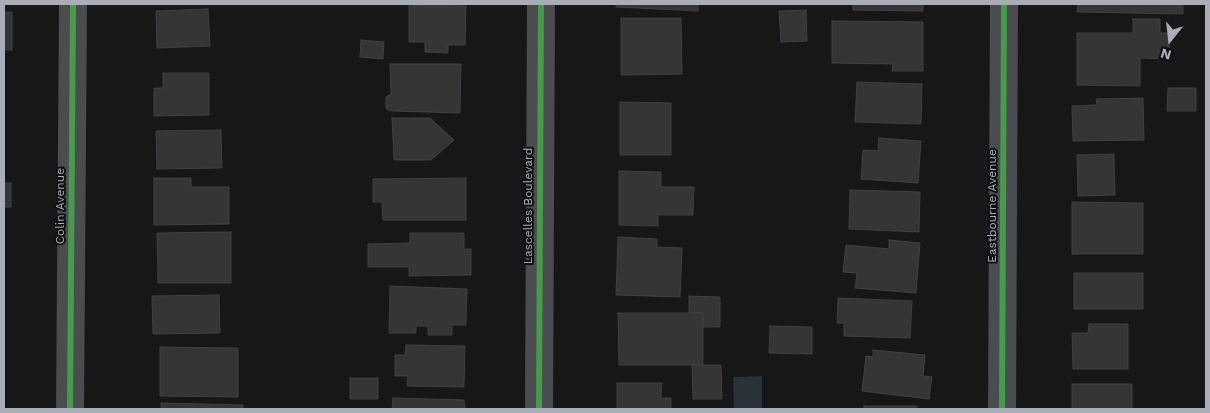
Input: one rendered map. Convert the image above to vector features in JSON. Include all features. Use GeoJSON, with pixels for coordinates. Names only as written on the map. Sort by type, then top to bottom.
{"type":"FeatureCollection","features":[{"type":"Feature","properties":{"kind":"street","name":"Colin Avenue"},"geometry":{"type":"LineString","coordinates":[[70,409],[73,4]]}},
{"type":"Feature","properties":{"kind":"street","name":"Lascelles Boulevard"},"geometry":{"type":"LineString","coordinates":[[539,409],[541,4]]}},
{"type":"Feature","properties":{"kind":"street","name":"Eastbourne Avenue"},"geometry":{"type":"LineString","coordinates":[[1002,409],[1004,4]]}},
{"type":"Feature","properties":{"kind":"shaded area"},"geometry":{"type":"Polygon","coordinates":[[[762,376],[762,409],[734,409],[733,377],[762,376]]]}},
{"type":"Feature","properties":{"kind":"building"},"geometry":{"type":"Polygon","coordinates":[[[616,4],[698,4],[698,11],[616,7],[616,4]]]}},
{"type":"Feature","properties":{"kind":"building"},"geometry":{"type":"Polygon","coordinates":[[[853,4],[923,4],[923,11],[853,10],[853,4]]]}},
{"type":"Feature","properties":{"kind":"building"},"geometry":{"type":"Polygon","coordinates":[[[1078,4],[1183,4],[1183,14],[1077,12],[1078,4]]]}},
{"type":"Feature","properties":{"kind":"building"},"geometry":{"type":"Polygon","coordinates":[[[409,5],[466,6],[465,45],[448,45],[448,53],[425,52],[425,42],[409,42],[409,5]]]}},
{"type":"Feature","properties":{"kind":"building"},"geometry":{"type":"Polygon","coordinates":[[[208,9],[210,46],[157,48],[156,11],[208,9]]]}},
{"type":"Feature","properties":{"kind":"building"},"geometry":{"type":"Polygon","coordinates":[[[806,10],[807,41],[781,42],[779,11],[806,10]]]}},
{"type":"Feature","properties":{"kind":"building"},"geometry":{"type":"Polygon","coordinates":[[[4,12],[12,12],[12,50],[4,50],[4,12]]]}},
{"type":"Feature","properties":{"kind":"building"},"geometry":{"type":"Polygon","coordinates":[[[621,18],[681,18],[682,74],[621,75],[621,18]]]}},
{"type":"Feature","properties":{"kind":"building"},"geometry":{"type":"Polygon","coordinates":[[[1133,19],[1160,19],[1160,33],[1170,33],[1169,59],[1140,58],[1140,86],[1077,85],[1077,33],[1133,33],[1133,19]]]}},
{"type":"Feature","properties":{"kind":"building"},"geometry":{"type":"Polygon","coordinates":[[[832,21],[923,22],[923,71],[892,71],[893,64],[832,63],[832,21]]]}},
{"type":"Feature","properties":{"kind":"building"},"geometry":{"type":"Polygon","coordinates":[[[361,40],[384,42],[383,59],[360,57],[361,40]]]}},
{"type":"Feature","properties":{"kind":"building"},"geometry":{"type":"Polygon","coordinates":[[[390,64],[461,64],[460,113],[392,111],[386,109],[386,97],[391,94],[390,64]]]}},
{"type":"Feature","properties":{"kind":"building"},"geometry":{"type":"Polygon","coordinates":[[[163,73],[209,73],[209,115],[154,116],[154,88],[163,88],[163,73]]]}},
{"type":"Feature","properties":{"kind":"building"},"geometry":{"type":"Polygon","coordinates":[[[857,82],[922,84],[921,124],[855,122],[857,82]]]}},
{"type":"Feature","properties":{"kind":"building"},"geometry":{"type":"Polygon","coordinates":[[[1168,88],[1196,88],[1196,111],[1167,111],[1168,88]]]}},
{"type":"Feature","properties":{"kind":"building"},"geometry":{"type":"Polygon","coordinates":[[[1143,98],[1144,140],[1073,141],[1072,106],[1097,105],[1096,99],[1143,98]]]}},
{"type":"Feature","properties":{"kind":"building"},"geometry":{"type":"Polygon","coordinates":[[[620,102],[671,103],[671,155],[620,155],[620,102]]]}},
{"type":"Feature","properties":{"kind":"building"},"geometry":{"type":"Polygon","coordinates":[[[392,118],[430,118],[454,140],[431,160],[394,160],[392,118]]]}},
{"type":"Feature","properties":{"kind":"building"},"geometry":{"type":"Polygon","coordinates":[[[221,130],[222,168],[157,169],[156,131],[221,130]]]}},
{"type":"Feature","properties":{"kind":"building"},"geometry":{"type":"Polygon","coordinates":[[[879,138],[921,141],[918,183],[861,179],[863,150],[878,151],[879,138]]]}},
{"type":"Feature","properties":{"kind":"building"},"geometry":{"type":"Polygon","coordinates":[[[1114,154],[1115,195],[1078,196],[1077,155],[1114,154]]]}},
{"type":"Feature","properties":{"kind":"building"},"geometry":{"type":"Polygon","coordinates":[[[619,171],[661,172],[661,187],[694,187],[693,215],[658,215],[658,226],[619,225],[619,171]]]}},
{"type":"Feature","properties":{"kind":"building"},"geometry":{"type":"Polygon","coordinates":[[[154,178],[191,178],[191,187],[229,187],[229,224],[154,225],[154,178]]]}},
{"type":"Feature","properties":{"kind":"building"},"geometry":{"type":"Polygon","coordinates":[[[466,178],[466,220],[383,220],[382,202],[373,202],[373,179],[466,178]]]}},
{"type":"Feature","properties":{"kind":"building"},"geometry":{"type":"Polygon","coordinates":[[[4,183],[11,183],[11,207],[4,207],[4,183]]]}},
{"type":"Feature","properties":{"kind":"building"},"geometry":{"type":"Polygon","coordinates":[[[850,190],[920,192],[919,232],[849,229],[850,190]]]}},
{"type":"Feature","properties":{"kind":"building"},"geometry":{"type":"Polygon","coordinates":[[[1072,202],[1143,203],[1143,254],[1072,254],[1072,202]]]}},
{"type":"Feature","properties":{"kind":"building"},"geometry":{"type":"Polygon","coordinates":[[[231,232],[231,283],[158,283],[157,233],[231,232]]]}},
{"type":"Feature","properties":{"kind":"building"},"geometry":{"type":"Polygon","coordinates":[[[410,233],[464,233],[464,249],[471,249],[471,275],[409,276],[409,267],[368,267],[368,244],[410,243],[410,233]]]}},
{"type":"Feature","properties":{"kind":"building"},"geometry":{"type":"Polygon","coordinates":[[[618,237],[657,239],[657,247],[682,248],[680,297],[616,295],[618,237]]]}},
{"type":"Feature","properties":{"kind":"building"},"geometry":{"type":"Polygon","coordinates":[[[889,240],[920,243],[916,293],[855,288],[857,273],[843,272],[846,245],[889,249],[889,240]]]}},
{"type":"Feature","properties":{"kind":"building"},"geometry":{"type":"Polygon","coordinates":[[[1074,273],[1143,273],[1143,309],[1074,309],[1074,273]]]}},
{"type":"Feature","properties":{"kind":"building"},"geometry":{"type":"Polygon","coordinates":[[[390,286],[467,289],[466,325],[452,325],[452,335],[428,335],[428,326],[416,326],[416,333],[389,333],[390,286]]]}},
{"type":"Feature","properties":{"kind":"building"},"geometry":{"type":"Polygon","coordinates":[[[219,295],[220,333],[153,334],[152,296],[219,295]]]}},
{"type":"Feature","properties":{"kind":"building"},"geometry":{"type":"Polygon","coordinates":[[[689,296],[720,297],[720,327],[702,327],[703,313],[689,313],[689,296]]]}},
{"type":"Feature","properties":{"kind":"building"},"geometry":{"type":"Polygon","coordinates":[[[838,298],[912,301],[910,338],[844,336],[844,323],[837,323],[838,298]]]}},
{"type":"Feature","properties":{"kind":"building"},"geometry":{"type":"Polygon","coordinates":[[[618,313],[703,313],[703,365],[619,365],[618,313]]]}},
{"type":"Feature","properties":{"kind":"building"},"geometry":{"type":"Polygon","coordinates":[[[1089,324],[1128,324],[1128,369],[1073,369],[1072,333],[1088,333],[1089,324]]]}},
{"type":"Feature","properties":{"kind":"building"},"geometry":{"type":"Polygon","coordinates":[[[770,326],[812,327],[812,354],[769,353],[770,326]]]}},
{"type":"Feature","properties":{"kind":"building"},"geometry":{"type":"Polygon","coordinates":[[[406,345],[465,346],[464,387],[407,386],[408,376],[395,376],[395,355],[405,355],[406,345]]]}},
{"type":"Feature","properties":{"kind":"building"},"geometry":{"type":"Polygon","coordinates":[[[160,347],[238,348],[238,397],[160,396],[160,347]]]}},
{"type":"Feature","properties":{"kind":"building"},"geometry":{"type":"Polygon","coordinates":[[[873,350],[925,355],[923,376],[932,377],[929,399],[862,391],[866,356],[873,357],[873,350]]]}},
{"type":"Feature","properties":{"kind":"building"},"geometry":{"type":"Polygon","coordinates":[[[692,365],[721,365],[722,399],[693,399],[692,365]]]}},
{"type":"Feature","properties":{"kind":"building"},"geometry":{"type":"Polygon","coordinates":[[[350,378],[378,378],[378,399],[350,399],[350,378]]]}},
{"type":"Feature","properties":{"kind":"building"},"geometry":{"type":"Polygon","coordinates":[[[617,383],[662,383],[661,398],[671,398],[671,409],[617,409],[617,383]]]}},
{"type":"Feature","properties":{"kind":"building"},"geometry":{"type":"Polygon","coordinates":[[[1072,384],[1132,384],[1132,409],[1072,409],[1072,384]]]}},
{"type":"Feature","properties":{"kind":"building"},"geometry":{"type":"Polygon","coordinates":[[[393,398],[464,400],[465,409],[392,409],[393,398]]]}},
{"type":"Feature","properties":{"kind":"building"},"geometry":{"type":"Polygon","coordinates":[[[161,403],[243,405],[243,409],[161,409],[161,403]]]}},
{"type":"Feature","properties":{"kind":"building"},"geometry":{"type":"Polygon","coordinates":[[[864,406],[917,406],[917,409],[864,409],[864,406]]]}},
{"type":"Feature","properties":{"kind":"cycle path"},"geometry":{"type":"LineString","coordinates":[[70,409],[73,4]]}},
{"type":"Feature","properties":{"kind":"cycle path"},"geometry":{"type":"LineString","coordinates":[[539,409],[541,4]]}},
{"type":"Feature","properties":{"kind":"cycle path"},"geometry":{"type":"LineString","coordinates":[[1002,409],[1004,4]]}}]}
